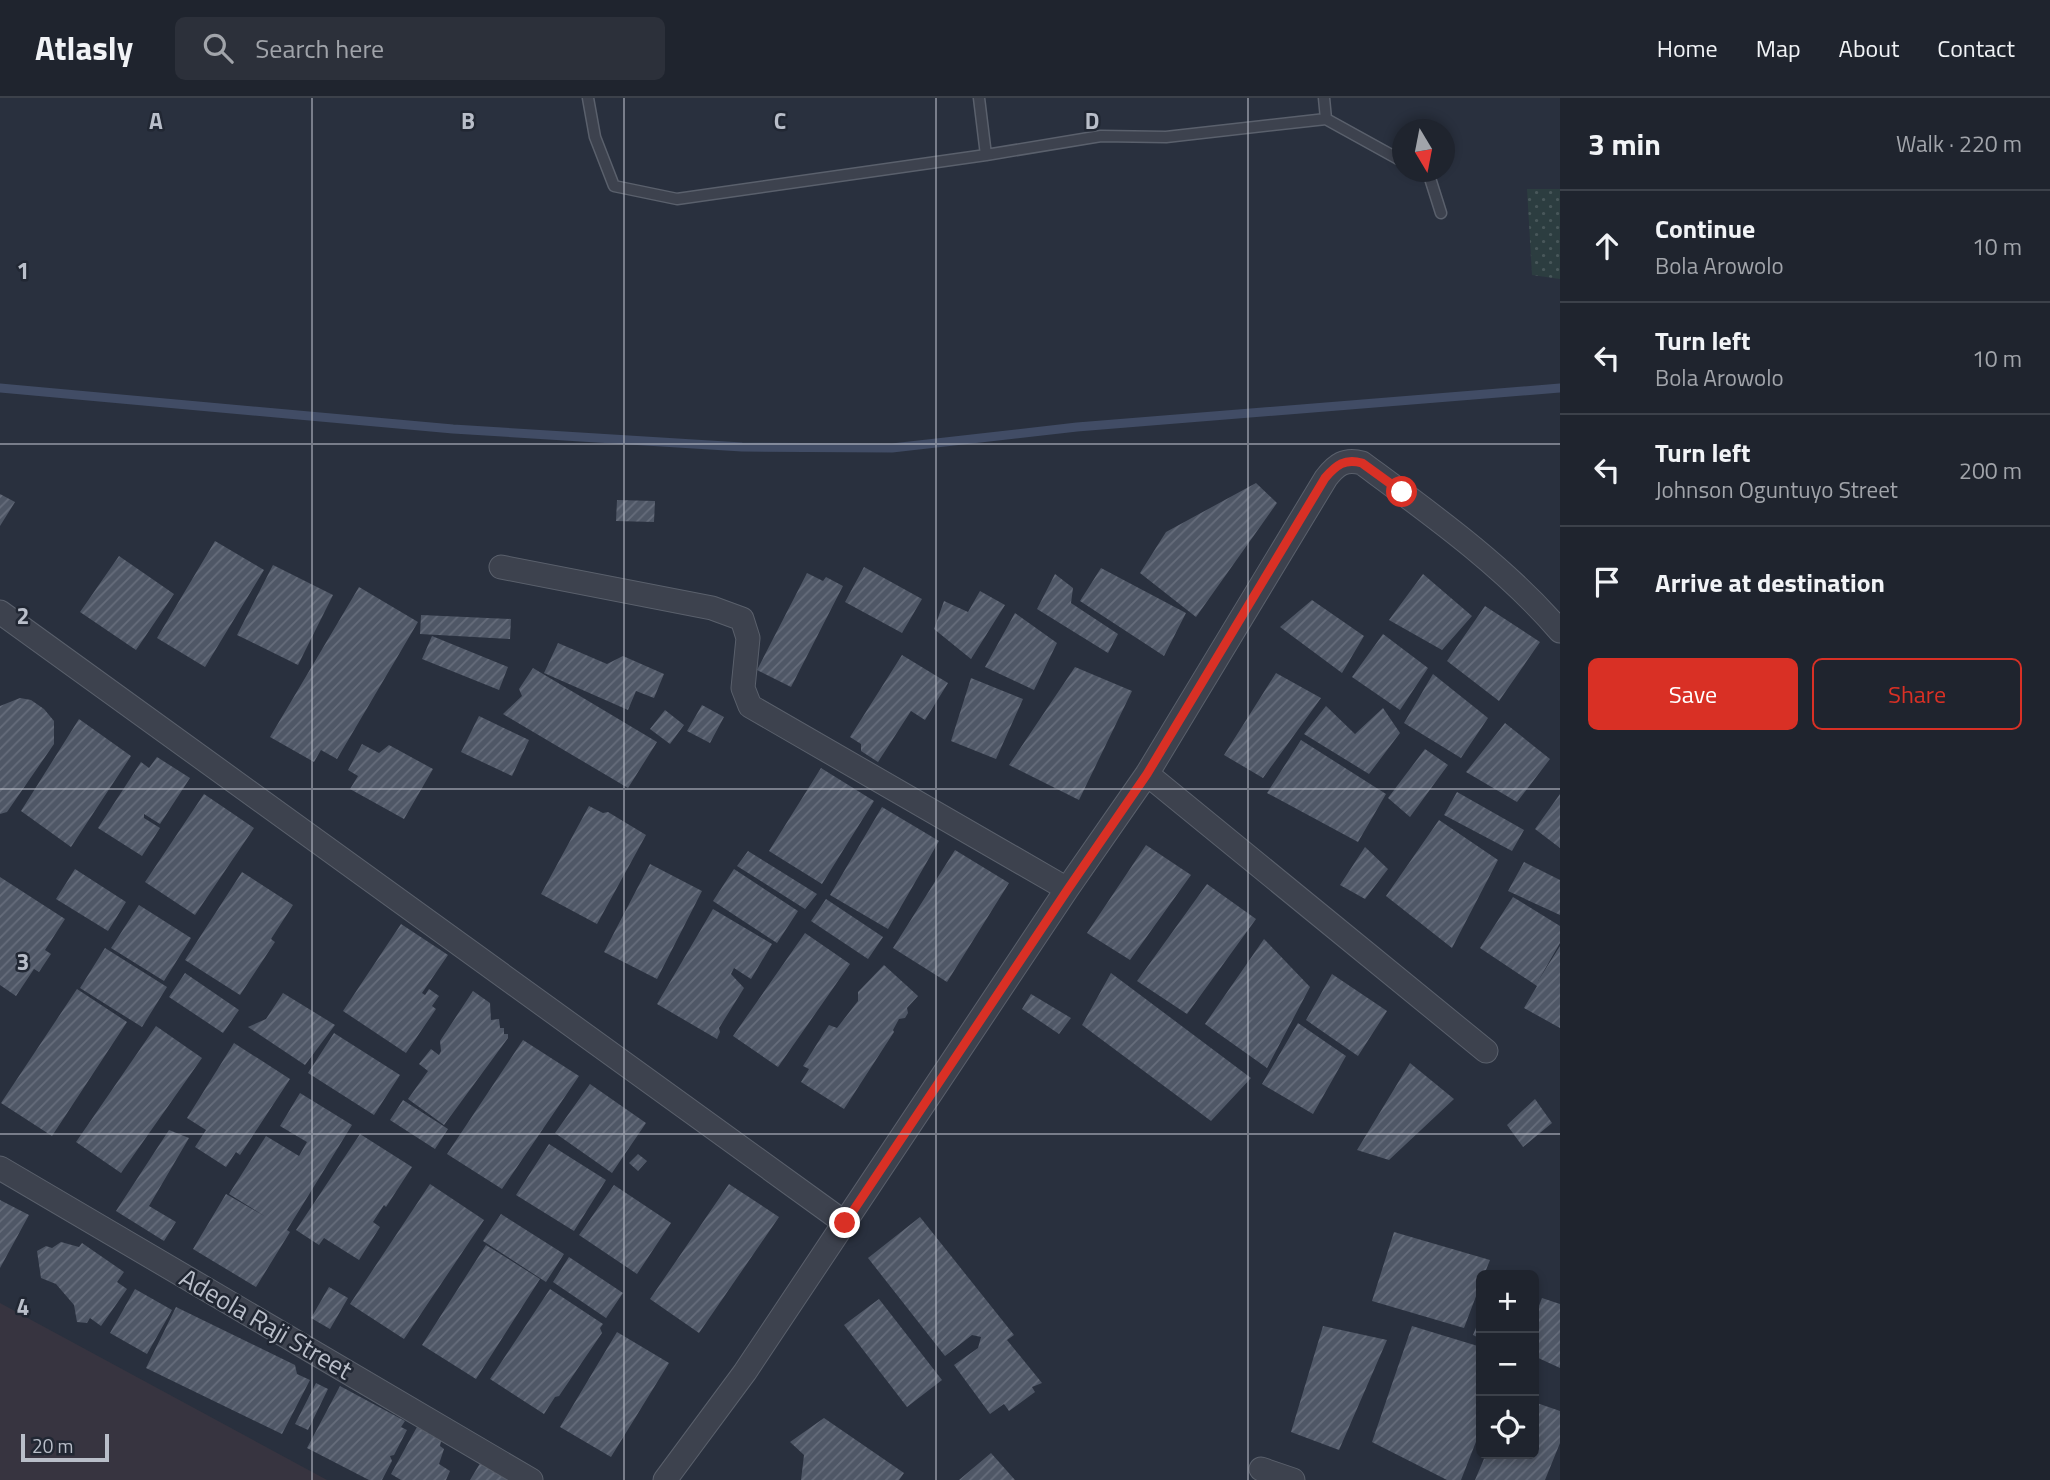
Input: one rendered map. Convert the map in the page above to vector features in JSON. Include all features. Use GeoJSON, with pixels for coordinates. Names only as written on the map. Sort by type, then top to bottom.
{"type":"FeatureCollection","features":[{"type":"Feature","properties":{"kind":"street"},"geometry":{"type":"LineString","coordinates":[[665,1480],[745,1372],[1147,774],[1325,478],[1337,464],[1356,461],[1362,463],[1424,509],[1535,601],[1560,631]]}},
{"type":"Feature","properties":{"kind":"street"},"geometry":{"type":"LineString","coordinates":[[501,567],[712,608],[742,619],[748,638],[743,688],[750,706],[1068,889]]}},
{"type":"Feature","properties":{"kind":"street"},"geometry":{"type":"LineString","coordinates":[[0,612],[845,1223]]}},
{"type":"Feature","properties":{"kind":"street"},"geometry":{"type":"LineString","coordinates":[[1147,774],[1486,1051]]}},
{"type":"Feature","properties":{"kind":"street","name":"Adeola Raji Street"},"geometry":{"type":"LineString","coordinates":[[0,1168],[531,1480]]}},
{"type":"Feature","properties":{"kind":"street"},"geometry":{"type":"LineString","coordinates":[[1261,1469],[1293,1480]]}},
{"type":"Feature","properties":{"kind":"lane"},"geometry":{"type":"LineString","coordinates":[[588,98],[595,137],[614,186],[677,199],[1101,136],[1166,138],[1326,119],[1392,155]]}},
{"type":"Feature","properties":{"kind":"lane"},"geometry":{"type":"LineString","coordinates":[[979,98],[986,155]]}},
{"type":"Feature","properties":{"kind":"lane"},"geometry":{"type":"LineString","coordinates":[[1324,98],[1326,119]]}},
{"type":"Feature","properties":{"kind":"lane"},"geometry":{"type":"LineString","coordinates":[[1431,182],[1441,214]]}},
{"type":"Feature","properties":{"kind":"shaded area"},"geometry":{"type":"Polygon","coordinates":[[[1527,189],[1560,189],[1560,279],[1532,275],[1527,189]]]}},
{"type":"Feature","properties":{"kind":"shaded area"},"geometry":{"type":"Polygon","coordinates":[[[0,1303],[327,1480],[0,1480],[0,1303]]]}},
{"type":"Feature","properties":{"kind":"building"},"geometry":{"type":"Polygon","coordinates":[[[1256,483],[1277,503],[1196,617],[1140,573],[1166,532],[1256,483]]]}},
{"type":"Feature","properties":{"kind":"building"},"geometry":{"type":"Polygon","coordinates":[[[0,494],[15,502],[0,526],[0,494]]]}},
{"type":"Feature","properties":{"kind":"building"},"geometry":{"type":"Polygon","coordinates":[[[617,500],[655,501],[654,522],[616,521],[617,500]]]}},
{"type":"Feature","properties":{"kind":"building"},"geometry":{"type":"Polygon","coordinates":[[[215,541],[264,570],[205,667],[157,638],[215,541]]]}},
{"type":"Feature","properties":{"kind":"building"},"geometry":{"type":"Polygon","coordinates":[[[119,556],[174,594],[136,650],[80,612],[119,556]]]}},
{"type":"Feature","properties":{"kind":"building"},"geometry":{"type":"Polygon","coordinates":[[[273,565],[333,595],[298,665],[237,635],[273,565]]]}},
{"type":"Feature","properties":{"kind":"building"},"geometry":{"type":"Polygon","coordinates":[[[864,567],[922,599],[902,633],[845,602],[864,567]]]}},
{"type":"Feature","properties":{"kind":"building"},"geometry":{"type":"Polygon","coordinates":[[[1101,568],[1186,613],[1164,656],[1080,601],[1101,568]]]}},
{"type":"Feature","properties":{"kind":"building"},"geometry":{"type":"Polygon","coordinates":[[[807,573],[823,581],[826,577],[843,586],[791,687],[757,670],[807,573]]]}},
{"type":"Feature","properties":{"kind":"building"},"geometry":{"type":"Polygon","coordinates":[[[1055,574],[1073,588],[1071,603],[1118,634],[1108,653],[1037,609],[1055,574]]]}},
{"type":"Feature","properties":{"kind":"building"},"geometry":{"type":"Polygon","coordinates":[[[1423,574],[1472,616],[1442,650],[1389,620],[1423,574]]]}},
{"type":"Feature","properties":{"kind":"building"},"geometry":{"type":"Polygon","coordinates":[[[359,587],[418,622],[337,759],[321,750],[314,762],[270,737],[359,587]]]}},
{"type":"Feature","properties":{"kind":"building"},"geometry":{"type":"Polygon","coordinates":[[[980,591],[1005,605],[971,659],[934,629],[944,601],[968,612],[980,591]]]}},
{"type":"Feature","properties":{"kind":"building"},"geometry":{"type":"Polygon","coordinates":[[[1312,600],[1364,636],[1342,673],[1280,627],[1312,600]]]}},
{"type":"Feature","properties":{"kind":"building"},"geometry":{"type":"Polygon","coordinates":[[[1485,606],[1540,642],[1499,701],[1447,661],[1485,606]]]}},
{"type":"Feature","properties":{"kind":"building"},"geometry":{"type":"Polygon","coordinates":[[[1015,613],[1057,643],[1034,690],[985,667],[1015,613]]]}},
{"type":"Feature","properties":{"kind":"building"},"geometry":{"type":"Polygon","coordinates":[[[421,615],[511,619],[510,639],[420,634],[421,615]]]}},
{"type":"Feature","properties":{"kind":"building"},"geometry":{"type":"Polygon","coordinates":[[[1383,634],[1428,668],[1400,710],[1352,677],[1383,634]]]}},
{"type":"Feature","properties":{"kind":"building"},"geometry":{"type":"Polygon","coordinates":[[[432,636],[508,667],[499,690],[422,659],[432,636]]]}},
{"type":"Feature","properties":{"kind":"building"},"geometry":{"type":"Polygon","coordinates":[[[558,643],[607,664],[623,656],[664,674],[654,698],[636,691],[628,710],[544,673],[558,643]]]}},
{"type":"Feature","properties":{"kind":"building"},"geometry":{"type":"Polygon","coordinates":[[[902,655],[948,683],[925,720],[911,711],[878,762],[861,751],[861,744],[850,737],[902,655]]]}},
{"type":"Feature","properties":{"kind":"building"},"geometry":{"type":"Polygon","coordinates":[[[1075,667],[1132,691],[1079,800],[1009,765],[1075,667]]]}},
{"type":"Feature","properties":{"kind":"building"},"geometry":{"type":"Polygon","coordinates":[[[533,668],[657,742],[628,788],[503,714],[522,696],[519,689],[533,668]]]}},
{"type":"Feature","properties":{"kind":"building"},"geometry":{"type":"Polygon","coordinates":[[[1276,673],[1321,698],[1263,778],[1224,755],[1276,673]]]}},
{"type":"Feature","properties":{"kind":"building"},"geometry":{"type":"Polygon","coordinates":[[[1433,674],[1488,718],[1461,758],[1404,723],[1433,674]]]}},
{"type":"Feature","properties":{"kind":"building"},"geometry":{"type":"Polygon","coordinates":[[[971,678],[1023,699],[996,759],[951,741],[971,678]]]}},
{"type":"Feature","properties":{"kind":"building"},"geometry":{"type":"Polygon","coordinates":[[[20,698],[31,700],[44,709],[54,721],[54,744],[7,812],[0,814],[0,706],[20,698]]]}},
{"type":"Feature","properties":{"kind":"building"},"geometry":{"type":"Polygon","coordinates":[[[702,705],[724,717],[710,743],[687,731],[702,705]]]}},
{"type":"Feature","properties":{"kind":"building"},"geometry":{"type":"Polygon","coordinates":[[[1326,706],[1355,734],[1383,708],[1400,733],[1369,774],[1304,734],[1326,706]]]}},
{"type":"Feature","properties":{"kind":"building"},"geometry":{"type":"Polygon","coordinates":[[[665,710],[684,725],[670,744],[650,729],[665,710]]]}},
{"type":"Feature","properties":{"kind":"building"},"geometry":{"type":"Polygon","coordinates":[[[479,716],[529,740],[512,776],[461,752],[479,716]]]}},
{"type":"Feature","properties":{"kind":"building"},"geometry":{"type":"Polygon","coordinates":[[[79,719],[131,756],[71,847],[21,811],[79,719]]]}},
{"type":"Feature","properties":{"kind":"building"},"geometry":{"type":"Polygon","coordinates":[[[1505,723],[1550,759],[1517,802],[1466,772],[1505,723]]]}},
{"type":"Feature","properties":{"kind":"building"},"geometry":{"type":"Polygon","coordinates":[[[1301,740],[1386,794],[1358,842],[1267,793],[1301,740]]]}},
{"type":"Feature","properties":{"kind":"building"},"geometry":{"type":"Polygon","coordinates":[[[362,744],[379,753],[389,745],[433,769],[404,819],[350,789],[358,776],[348,770],[362,744]]]}},
{"type":"Feature","properties":{"kind":"building"},"geometry":{"type":"Polygon","coordinates":[[[1425,749],[1448,765],[1410,817],[1388,798],[1425,749]]]}},
{"type":"Feature","properties":{"kind":"building"},"geometry":{"type":"Polygon","coordinates":[[[157,757],[190,778],[160,824],[144,814],[144,818],[160,828],[142,856],[98,828],[141,762],[149,768],[157,757]]]}},
{"type":"Feature","properties":{"kind":"building"},"geometry":{"type":"Polygon","coordinates":[[[821,768],[874,801],[822,884],[769,851],[821,768]]]}},
{"type":"Feature","properties":{"kind":"building"},"geometry":{"type":"Polygon","coordinates":[[[1457,792],[1524,830],[1512,851],[1444,815],[1457,792]]]}},
{"type":"Feature","properties":{"kind":"building"},"geometry":{"type":"Polygon","coordinates":[[[204,794],[254,828],[195,915],[145,882],[204,794]]]}},
{"type":"Feature","properties":{"kind":"building"},"geometry":{"type":"Polygon","coordinates":[[[1560,794],[1560,848],[1535,829],[1560,794]]]}},
{"type":"Feature","properties":{"kind":"building"},"geometry":{"type":"Polygon","coordinates":[[[589,806],[603,813],[608,812],[646,835],[597,924],[541,894],[589,806]]]}},
{"type":"Feature","properties":{"kind":"building"},"geometry":{"type":"Polygon","coordinates":[[[882,807],[939,841],[888,929],[830,895],[882,807]]]}},
{"type":"Feature","properties":{"kind":"building"},"geometry":{"type":"Polygon","coordinates":[[[1439,820],[1498,860],[1452,948],[1386,896],[1439,820]]]}},
{"type":"Feature","properties":{"kind":"building"},"geometry":{"type":"Polygon","coordinates":[[[1146,845],[1191,875],[1130,960],[1087,933],[1146,845]]]}},
{"type":"Feature","properties":{"kind":"building"},"geometry":{"type":"Polygon","coordinates":[[[1365,847],[1388,869],[1365,899],[1340,885],[1365,847]]]}},
{"type":"Feature","properties":{"kind":"building"},"geometry":{"type":"Polygon","coordinates":[[[955,850],[1009,883],[947,982],[893,948],[955,850]]]}},
{"type":"Feature","properties":{"kind":"building"},"geometry":{"type":"Polygon","coordinates":[[[748,851],[817,894],[805,909],[737,866],[748,851]]]}},
{"type":"Feature","properties":{"kind":"building"},"geometry":{"type":"Polygon","coordinates":[[[1524,862],[1560,880],[1560,915],[1508,891],[1524,862]]]}},
{"type":"Feature","properties":{"kind":"building"},"geometry":{"type":"Polygon","coordinates":[[[650,864],[702,891],[657,979],[604,952],[650,864]]]}},
{"type":"Feature","properties":{"kind":"building"},"geometry":{"type":"Polygon","coordinates":[[[75,869],[126,902],[108,931],[56,899],[75,869]]]}},
{"type":"Feature","properties":{"kind":"building"},"geometry":{"type":"Polygon","coordinates":[[[734,869],[798,911],[777,943],[713,901],[734,869]]]}},
{"type":"Feature","properties":{"kind":"building"},"geometry":{"type":"Polygon","coordinates":[[[242,872],[293,905],[271,939],[275,942],[240,995],[185,960],[242,872]]]}},
{"type":"Feature","properties":{"kind":"building"},"geometry":{"type":"Polygon","coordinates":[[[0,877],[65,919],[45,950],[51,954],[39,972],[34,969],[16,996],[0,985],[0,877]]]}},
{"type":"Feature","properties":{"kind":"building"},"geometry":{"type":"Polygon","coordinates":[[[1207,884],[1256,919],[1187,1014],[1137,981],[1207,884]]]}},
{"type":"Feature","properties":{"kind":"building"},"geometry":{"type":"Polygon","coordinates":[[[1513,897],[1560,926],[1560,943],[1538,981],[1560,946],[1560,1028],[1524,1008],[1537,986],[1480,948],[1513,897]]]}},
{"type":"Feature","properties":{"kind":"building"},"geometry":{"type":"Polygon","coordinates":[[[826,899],[883,937],[868,959],[811,921],[826,899]]]}},
{"type":"Feature","properties":{"kind":"building"},"geometry":{"type":"Polygon","coordinates":[[[139,905],[191,938],[164,981],[111,948],[139,905]]]}},
{"type":"Feature","properties":{"kind":"building"},"geometry":{"type":"Polygon","coordinates":[[[713,909],[772,944],[751,979],[734,968],[731,974],[744,988],[719,1028],[717,1039],[657,1004],[713,909]]]}},
{"type":"Feature","properties":{"kind":"building"},"geometry":{"type":"Polygon","coordinates":[[[401,924],[448,955],[422,993],[425,995],[429,989],[439,996],[432,1006],[436,1009],[406,1053],[343,1011],[401,924]]]}},
{"type":"Feature","properties":{"kind":"building"},"geometry":{"type":"Polygon","coordinates":[[[805,933],[850,964],[778,1067],[733,1036],[805,933]]]}},
{"type":"Feature","properties":{"kind":"building"},"geometry":{"type":"Polygon","coordinates":[[[1264,939],[1310,987],[1267,1068],[1205,1024],[1264,939]]]}},
{"type":"Feature","properties":{"kind":"building"},"geometry":{"type":"Polygon","coordinates":[[[105,948],[167,987],[142,1027],[80,988],[105,948]]]}},
{"type":"Feature","properties":{"kind":"building"},"geometry":{"type":"Polygon","coordinates":[[[884,965],[918,996],[907,1008],[905,1018],[899,1019],[894,1032],[844,1109],[801,1082],[809,1069],[803,1066],[829,1025],[837,1028],[858,1001],[858,992],[884,965]]]}},
{"type":"Feature","properties":{"kind":"building"},"geometry":{"type":"Polygon","coordinates":[[[185,973],[239,1010],[223,1033],[169,997],[185,973]]]}},
{"type":"Feature","properties":{"kind":"building"},"geometry":{"type":"Polygon","coordinates":[[[1111,973],[1251,1078],[1211,1121],[1082,1025],[1111,973]]]}},
{"type":"Feature","properties":{"kind":"building"},"geometry":{"type":"Polygon","coordinates":[[[1332,974],[1387,1011],[1358,1056],[1306,1020],[1332,974]]]}},
{"type":"Feature","properties":{"kind":"building"},"geometry":{"type":"Polygon","coordinates":[[[77,989],[127,1022],[52,1136],[1,1103],[77,989]]]}},
{"type":"Feature","properties":{"kind":"building"},"geometry":{"type":"Polygon","coordinates":[[[473,991],[490,1003],[491,1020],[499,1019],[500,1028],[504,1028],[504,1034],[508,1034],[508,1038],[444,1125],[408,1099],[428,1071],[419,1064],[431,1049],[439,1055],[440,1041],[473,991]]]}},
{"type":"Feature","properties":{"kind":"building"},"geometry":{"type":"Polygon","coordinates":[[[283,993],[335,1025],[305,1065],[248,1027],[266,1019],[283,993]]]}},
{"type":"Feature","properties":{"kind":"building"},"geometry":{"type":"Polygon","coordinates":[[[1031,994],[1071,1018],[1059,1034],[1022,1009],[1031,994]]]}},
{"type":"Feature","properties":{"kind":"building"},"geometry":{"type":"Polygon","coordinates":[[[1298,1023],[1346,1056],[1313,1114],[1262,1084],[1298,1023]]]}},
{"type":"Feature","properties":{"kind":"building"},"geometry":{"type":"Polygon","coordinates":[[[156,1026],[202,1058],[121,1173],[76,1142],[156,1026]]]}},
{"type":"Feature","properties":{"kind":"building"},"geometry":{"type":"Polygon","coordinates":[[[334,1033],[400,1075],[374,1115],[308,1073],[334,1033]]]}},
{"type":"Feature","properties":{"kind":"building"},"geometry":{"type":"Polygon","coordinates":[[[523,1040],[579,1076],[502,1189],[447,1154],[523,1040]]]}},
{"type":"Feature","properties":{"kind":"building"},"geometry":{"type":"Polygon","coordinates":[[[234,1043],[290,1079],[240,1155],[236,1152],[226,1167],[195,1147],[206,1130],[187,1118],[234,1043]]]}},
{"type":"Feature","properties":{"kind":"building"},"geometry":{"type":"Polygon","coordinates":[[[1410,1063],[1454,1099],[1389,1160],[1357,1150],[1410,1063]]]}},
{"type":"Feature","properties":{"kind":"building"},"geometry":{"type":"Polygon","coordinates":[[[590,1084],[646,1123],[612,1173],[555,1133],[590,1084]]]}},
{"type":"Feature","properties":{"kind":"building"},"geometry":{"type":"Polygon","coordinates":[[[300,1093],[352,1125],[287,1230],[290,1232],[256,1287],[193,1249],[226,1194],[266,1217],[229,1194],[266,1136],[299,1156],[307,1142],[280,1126],[300,1093]]]}},
{"type":"Feature","properties":{"kind":"building"},"geometry":{"type":"Polygon","coordinates":[[[1535,1099],[1552,1123],[1523,1147],[1507,1125],[1535,1099]]]}},
{"type":"Feature","properties":{"kind":"building"},"geometry":{"type":"Polygon","coordinates":[[[403,1100],[448,1129],[435,1149],[390,1120],[403,1100]]]}},
{"type":"Feature","properties":{"kind":"building"},"geometry":{"type":"Polygon","coordinates":[[[169,1130],[189,1138],[149,1206],[176,1222],[164,1241],[116,1211],[169,1130]]]}},
{"type":"Feature","properties":{"kind":"building"},"geometry":{"type":"Polygon","coordinates":[[[360,1134],[412,1167],[373,1222],[380,1227],[359,1260],[324,1238],[319,1245],[296,1230],[360,1134]]]}},
{"type":"Feature","properties":{"kind":"building"},"geometry":{"type":"Polygon","coordinates":[[[549,1144],[606,1180],[574,1231],[516,1195],[549,1144]]]}},
{"type":"Feature","properties":{"kind":"building"},"geometry":{"type":"Polygon","coordinates":[[[638,1154],[647,1161],[638,1171],[629,1163],[638,1154]]]}},
{"type":"Feature","properties":{"kind":"building"},"geometry":{"type":"Polygon","coordinates":[[[430,1184],[484,1220],[404,1339],[350,1304],[430,1184]]]}},
{"type":"Feature","properties":{"kind":"building"},"geometry":{"type":"Polygon","coordinates":[[[729,1184],[779,1217],[699,1333],[650,1299],[729,1184]]]}},
{"type":"Feature","properties":{"kind":"building"},"geometry":{"type":"Polygon","coordinates":[[[614,1185],[671,1223],[637,1274],[579,1235],[614,1185]]]}},
{"type":"Feature","properties":{"kind":"building"},"geometry":{"type":"Polygon","coordinates":[[[0,1200],[29,1215],[0,1268],[0,1200]]]}},
{"type":"Feature","properties":{"kind":"building"},"geometry":{"type":"Polygon","coordinates":[[[501,1214],[564,1254],[546,1282],[483,1241],[501,1214]]]}},
{"type":"Feature","properties":{"kind":"building"},"geometry":{"type":"Polygon","coordinates":[[[920,1217],[1014,1335],[1007,1340],[1042,1383],[1032,1387],[1035,1392],[1009,1411],[1004,1404],[990,1414],[954,1365],[978,1348],[981,1337],[972,1335],[945,1356],[868,1258],[920,1217]]]}},
{"type":"Feature","properties":{"kind":"building"},"geometry":{"type":"Polygon","coordinates":[[[1394,1232],[1490,1260],[1486,1270],[1476,1270],[1476,1296],[1464,1328],[1372,1301],[1394,1232]]]}},
{"type":"Feature","properties":{"kind":"building"},"geometry":{"type":"Polygon","coordinates":[[[61,1242],[79,1247],[82,1243],[124,1272],[117,1282],[127,1289],[101,1326],[90,1318],[87,1323],[77,1322],[74,1305],[56,1284],[41,1278],[37,1251],[46,1246],[52,1248],[61,1242]]]}},
{"type":"Feature","properties":{"kind":"building"},"geometry":{"type":"Polygon","coordinates":[[[486,1245],[540,1279],[476,1379],[422,1345],[486,1245]]]}},
{"type":"Feature","properties":{"kind":"building"},"geometry":{"type":"Polygon","coordinates":[[[569,1257],[623,1293],[606,1318],[553,1282],[569,1257]]]}},
{"type":"Feature","properties":{"kind":"building"},"geometry":{"type":"Polygon","coordinates":[[[329,1287],[348,1298],[330,1329],[311,1318],[329,1287]]]}},
{"type":"Feature","properties":{"kind":"building"},"geometry":{"type":"Polygon","coordinates":[[[135,1289],[172,1310],[147,1354],[110,1333],[135,1289]]]}},
{"type":"Feature","properties":{"kind":"building"},"geometry":{"type":"Polygon","coordinates":[[[550,1289],[603,1324],[600,1328],[602,1333],[544,1414],[490,1379],[550,1289]]]}},
{"type":"Feature","properties":{"kind":"building"},"geometry":{"type":"Polygon","coordinates":[[[1542,1298],[1560,1304],[1560,1368],[1539,1358],[1539,1306],[1542,1298]]]}},
{"type":"Feature","properties":{"kind":"building"},"geometry":{"type":"Polygon","coordinates":[[[879,1299],[942,1380],[907,1407],[844,1325],[879,1299]]]}},
{"type":"Feature","properties":{"kind":"building"},"geometry":{"type":"Polygon","coordinates":[[[176,1307],[295,1365],[297,1374],[310,1380],[282,1434],[146,1368],[176,1307]]]}},
{"type":"Feature","properties":{"kind":"building"},"geometry":{"type":"Polygon","coordinates":[[[1323,1326],[1387,1340],[1339,1450],[1291,1432],[1323,1326]]]}},
{"type":"Feature","properties":{"kind":"building"},"geometry":{"type":"Polygon","coordinates":[[[1412,1326],[1476,1345],[1476,1442],[1461,1480],[1447,1480],[1372,1442],[1412,1326]]]}},
{"type":"Feature","properties":{"kind":"building"},"geometry":{"type":"Polygon","coordinates":[[[617,1332],[669,1363],[611,1457],[560,1427],[617,1332]]]}},
{"type":"Feature","properties":{"kind":"building"},"geometry":{"type":"Polygon","coordinates":[[[316,1383],[328,1389],[308,1430],[295,1424],[316,1383]]]}},
{"type":"Feature","properties":{"kind":"building"},"geometry":{"type":"Polygon","coordinates":[[[340,1386],[405,1421],[401,1427],[407,1430],[394,1455],[390,1456],[392,1461],[382,1480],[369,1480],[307,1448],[340,1386]]]}},
{"type":"Feature","properties":{"kind":"building"},"geometry":{"type":"Polygon","coordinates":[[[1539,1404],[1560,1411],[1560,1443],[1545,1480],[1475,1480],[1484,1459],[1539,1459],[1539,1404]]]}},
{"type":"Feature","properties":{"kind":"building"},"geometry":{"type":"Polygon","coordinates":[[[824,1418],[904,1473],[899,1480],[801,1480],[804,1455],[790,1442],[824,1418]]]}},
{"type":"Feature","properties":{"kind":"building"},"geometry":{"type":"Polygon","coordinates":[[[417,1427],[441,1441],[440,1446],[444,1449],[439,1464],[450,1471],[446,1480],[401,1480],[391,1474],[417,1427]]]}},
{"type":"Feature","properties":{"kind":"building"},"geometry":{"type":"Polygon","coordinates":[[[991,1453],[1015,1480],[959,1480],[991,1453]]]}},
{"type":"Feature","properties":{"kind":"building"},"geometry":{"type":"Polygon","coordinates":[[[482,1460],[515,1480],[470,1480],[482,1460]]]}},
{"type":"Feature","properties":{"kind":"waterway"},"geometry":{"type":"LineString","coordinates":[[0,388],[453,429],[742,447],[892,448],[1077,427],[1560,388]]}},
{"type":"Feature","properties":{"kind":"route"},"geometry":{"type":"LineString","coordinates":[[845,1223],[1147,774],[1325,478],[1337,464],[1356,461],[1402,492]]}}]}
